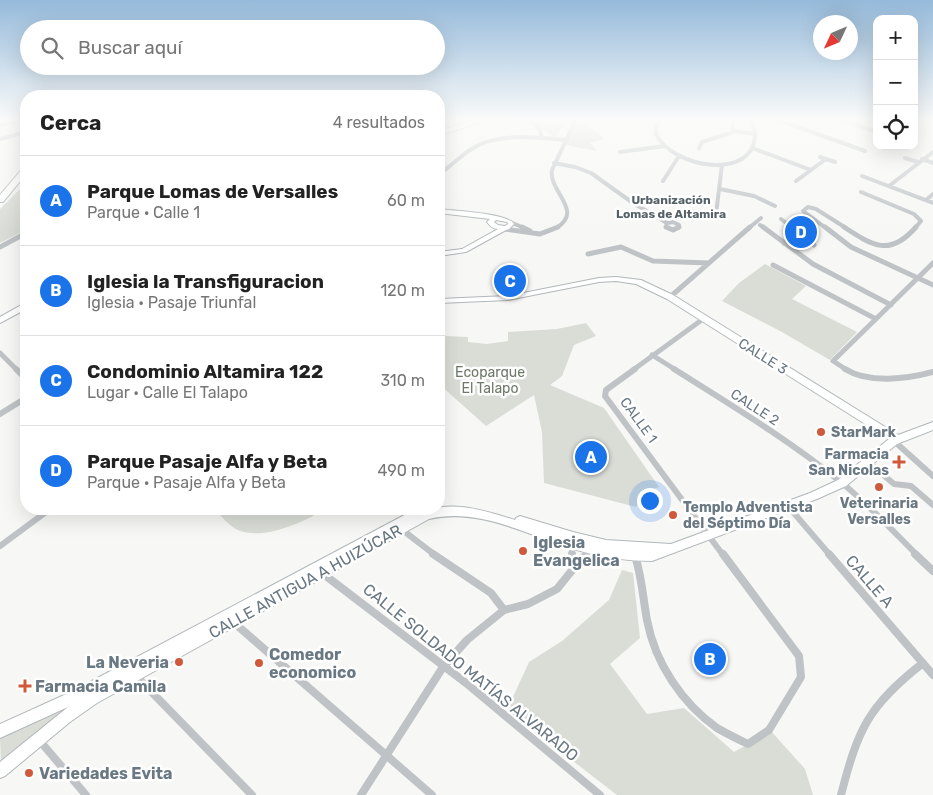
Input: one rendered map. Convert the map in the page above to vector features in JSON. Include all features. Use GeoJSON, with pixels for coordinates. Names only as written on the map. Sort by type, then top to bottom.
{"type":"FeatureCollection","features":[{"type":"Feature","properties":{"kind":"highway"},"geometry":{"type":"LineString","coordinates":[[0,191],[20,169]]}},
{"type":"Feature","properties":{"kind":"highway"},"geometry":{"type":"LineString","coordinates":[[0,200],[20,177]]}},
{"type":"Feature","properties":{"kind":"main road"},"geometry":{"type":"LineString","coordinates":[[445,212],[499,218],[510,222],[510,227],[489,235],[464,251],[445,253]]}},
{"type":"Feature","properties":{"kind":"main road"},"geometry":{"type":"LineString","coordinates":[[474,215],[503,229]]}},
{"type":"Feature","properties":{"kind":"main road"},"geometry":{"type":"LineString","coordinates":[[490,223],[499,218]]}},
{"type":"Feature","properties":{"kind":"main road"},"geometry":{"type":"LineString","coordinates":[[489,235],[490,223]]}},
{"type":"Feature","properties":{"kind":"main road","name":"CALLE 3"},"geometry":{"type":"LineString","coordinates":[[445,301],[508,298],[599,280],[624,279],[646,285],[670,297],[896,440]]}},
{"type":"Feature","properties":{"kind":"main road"},"geometry":{"type":"LineString","coordinates":[[0,320],[20,309]]}},
{"type":"Feature","properties":{"kind":"main road","name":"CALLE ANTIGUA A HUIZÚCAR"},"geometry":{"type":"LineString","coordinates":[[445,512],[474,513],[597,549],[635,556],[662,554],[671,548],[708,536],[842,483],[867,461],[896,440],[932,427]]}},
{"type":"Feature","properties":{"kind":"main road","name":"CALLE ANTIGUA A HUIZÚCAR"},"geometry":{"type":"LineString","coordinates":[[445,506],[472,507],[604,544],[634,548],[671,548]]}},
{"type":"Feature","properties":{"kind":"main road","name":"CALLE ANTIGUA A HUIZÚCAR"},"geometry":{"type":"LineString","coordinates":[[0,731],[78,696],[415,515]]}},
{"type":"Feature","properties":{"kind":"main road","name":"CALLE ANTIGUA A HUIZÚCAR"},"geometry":{"type":"LineString","coordinates":[[0,771],[77,707],[134,674],[427,515]]}},
{"type":"Feature","properties":{"kind":"street"},"geometry":{"type":"LineString","coordinates":[[445,170],[462,156]]}},
{"type":"Feature","properties":{"kind":"street"},"geometry":{"type":"LineString","coordinates":[[503,229],[531,234],[544,234],[560,226],[567,216],[565,206],[551,176],[557,156]]}},
{"type":"Feature","properties":{"kind":"street"},"geometry":{"type":"LineString","coordinates":[[679,156],[701,164],[722,165],[734,162],[742,156]]}},
{"type":"Feature","properties":{"kind":"street"},"geometry":{"type":"LineString","coordinates":[[663,181],[679,156]]}},
{"type":"Feature","properties":{"kind":"street"},"geometry":{"type":"LineString","coordinates":[[774,156],[811,170]]}},
{"type":"Feature","properties":{"kind":"street"},"geometry":{"type":"LineString","coordinates":[[820,156],[835,162]]}},
{"type":"Feature","properties":{"kind":"street"},"geometry":{"type":"LineString","coordinates":[[888,186],[927,156]]}},
{"type":"Feature","properties":{"kind":"street"},"geometry":{"type":"LineString","coordinates":[[905,158],[918,162]]}},
{"type":"Feature","properties":{"kind":"street"},"geometry":{"type":"LineString","coordinates":[[796,181],[826,159]]}},
{"type":"Feature","properties":{"kind":"street"},"geometry":{"type":"LineString","coordinates":[[922,159],[933,163]]}},
{"type":"Feature","properties":{"kind":"street"},"geometry":{"type":"LineString","coordinates":[[554,163],[576,167],[591,173],[633,203],[667,223]]}},
{"type":"Feature","properties":{"kind":"street"},"geometry":{"type":"LineString","coordinates":[[716,214],[722,165]]}},
{"type":"Feature","properties":{"kind":"street"},"geometry":{"type":"LineString","coordinates":[[862,176],[933,203]]}},
{"type":"Feature","properties":{"kind":"street"},"geometry":{"type":"LineString","coordinates":[[720,190],[754,196],[775,206]]}},
{"type":"Feature","properties":{"kind":"street"},"geometry":{"type":"LineString","coordinates":[[861,192],[914,214],[921,221],[898,244],[886,246],[872,243],[816,209],[805,208],[803,211],[851,247],[933,285]]}},
{"type":"Feature","properties":{"kind":"street"},"geometry":{"type":"LineString","coordinates":[[926,200],[933,194]]}},
{"type":"Feature","properties":{"kind":"street"},"geometry":{"type":"LineString","coordinates":[[670,297],[761,218]]}},
{"type":"Feature","properties":{"kind":"street"},"geometry":{"type":"LineString","coordinates":[[781,219],[814,245]]}},
{"type":"Feature","properties":{"kind":"street"},"geometry":{"type":"LineString","coordinates":[[510,222],[529,231],[550,232]]}},
{"type":"Feature","properties":{"kind":"street"},"geometry":{"type":"LineString","coordinates":[[760,225],[824,271],[891,305]]}},
{"type":"Feature","properties":{"kind":"street"},"geometry":{"type":"LineString","coordinates":[[784,243],[799,233]]}},
{"type":"Feature","properties":{"kind":"street"},"geometry":{"type":"LineString","coordinates":[[0,247],[20,236]]}},
{"type":"Feature","properties":{"kind":"street"},"geometry":{"type":"LineString","coordinates":[[588,254],[621,247],[653,261],[709,263]]}},
{"type":"Feature","properties":{"kind":"street"},"geometry":{"type":"LineString","coordinates":[[933,263],[833,361],[856,375],[885,377],[922,375],[933,372]]}},
{"type":"Feature","properties":{"kind":"street"},"geometry":{"type":"LineString","coordinates":[[773,265],[876,319]]}},
{"type":"Feature","properties":{"kind":"street","name":"CALLE 1"},"geometry":{"type":"LineString","coordinates":[[702,319],[609,387],[606,390],[606,396],[708,536]]}},
{"type":"Feature","properties":{"kind":"street"},"geometry":{"type":"LineString","coordinates":[[0,353],[20,373]]}},
{"type":"Feature","properties":{"kind":"street","name":"CALLE 2"},"geometry":{"type":"LineString","coordinates":[[652,355],[790,444],[842,483],[861,499],[933,571]]}},
{"type":"Feature","properties":{"kind":"street"},"geometry":{"type":"LineString","coordinates":[[0,414],[20,402]]}},
{"type":"Feature","properties":{"kind":"street"},"geometry":{"type":"LineString","coordinates":[[896,440],[933,476]]}},
{"type":"Feature","properties":{"kind":"street"},"geometry":{"type":"LineString","coordinates":[[867,461],[894,484],[911,486],[933,505]]}},
{"type":"Feature","properties":{"kind":"street","name":"CALLE A"},"geometry":{"type":"LineString","coordinates":[[787,505],[933,675]]}},
{"type":"Feature","properties":{"kind":"street"},"geometry":{"type":"LineString","coordinates":[[0,546],[42,515]]}},
{"type":"Feature","properties":{"kind":"street"},"geometry":{"type":"LineString","coordinates":[[401,529],[408,536],[492,593],[504,610]]}},
{"type":"Feature","properties":{"kind":"street"},"geometry":{"type":"LineString","coordinates":[[635,556],[640,568],[647,622],[656,653],[684,699],[714,726],[748,744],[769,730],[801,677],[800,656],[708,536]]}},
{"type":"Feature","properties":{"kind":"street"},"geometry":{"type":"LineString","coordinates":[[572,542],[573,569]]}},
{"type":"Feature","properties":{"kind":"street"},"geometry":{"type":"LineString","coordinates":[[361,795],[443,667],[467,640],[504,610],[528,604],[547,595],[564,581],[582,558],[597,549]]}},
{"type":"Feature","properties":{"kind":"street"},"geometry":{"type":"LineString","coordinates":[[640,568],[650,556]]}},
{"type":"Feature","properties":{"kind":"street","name":"CALLE SOLDADO MATÍAS ALVARADO"},"geometry":{"type":"LineString","coordinates":[[322,573],[466,683],[600,795]]}},
{"type":"Feature","properties":{"kind":"street"},"geometry":{"type":"LineString","coordinates":[[232,621],[432,795]]}},
{"type":"Feature","properties":{"kind":"street"},"geometry":{"type":"LineString","coordinates":[[841,795],[857,738],[868,717],[893,687],[923,663]]}},
{"type":"Feature","properties":{"kind":"street"},"geometry":{"type":"LineString","coordinates":[[134,674],[252,795]]}},
{"type":"Feature","properties":{"kind":"street"},"geometry":{"type":"LineString","coordinates":[[38,739],[86,795]]}},
{"type":"Feature","properties":{"kind":"green space"},"geometry":{"type":"Polygon","coordinates":[[[20,189],[20,233],[0,243],[0,209],[20,189]]]}},
{"type":"Feature","properties":{"kind":"green space"},"geometry":{"type":"Polygon","coordinates":[[[765,264],[806,286],[792,299],[857,332],[830,360],[782,332],[722,301],[739,283],[765,264]]]}},
{"type":"Feature","properties":{"kind":"green space","name":"Ecoparque El Talapo"},"geometry":{"type":"Polygon","coordinates":[[[586,323],[596,336],[574,345],[562,376],[550,385],[604,408],[659,487],[644,492],[636,507],[544,483],[542,432],[534,395],[486,426],[445,389],[445,336],[468,337],[468,342],[487,344],[508,341],[508,332],[557,329],[586,323]]]}},
{"type":"Feature","properties":{"kind":"green space"},"geometry":{"type":"Polygon","coordinates":[[[220,515],[314,515],[283,529],[259,533],[248,533],[238,530],[220,515]]]}},
{"type":"Feature","properties":{"kind":"green space"},"geometry":{"type":"Polygon","coordinates":[[[622,570],[633,573],[640,638],[610,664],[647,714],[684,708],[734,752],[771,731],[805,769],[813,795],[617,795],[507,710],[529,662],[562,641],[609,600],[622,570]]]}},
{"type":"Feature","properties":{"kind":"green space"},"geometry":{"type":"Polygon","coordinates":[[[62,711],[1,765],[0,737],[62,711]]]}},
{"type":"Feature","properties":{"kind":"place","name":"Parque Pasaje Alfa y Beta"},"geometry":{"type":"Point","coordinates":[801,232]}},
{"type":"Feature","properties":{"kind":"place","name":"Condominio Altamira 122"},"geometry":{"type":"Point","coordinates":[510,281]}},
{"type":"Feature","properties":{"kind":"place","name":"StarMark"},"geometry":{"type":"Point","coordinates":[821,432]}},
{"type":"Feature","properties":{"kind":"place","name":"Parque Lomas de Versalles"},"geometry":{"type":"Point","coordinates":[591,457]}},
{"type":"Feature","properties":{"kind":"place","name":"Farmacia San Nicolas"},"geometry":{"type":"Point","coordinates":[899,462]}},
{"type":"Feature","properties":{"kind":"place","name":"Veterinaria Versalles"},"geometry":{"type":"Point","coordinates":[879,487]}},
{"type":"Feature","properties":{"kind":"place","name":"Templo Adventista del Séptimo Día"},"geometry":{"type":"Point","coordinates":[673,515]}},
{"type":"Feature","properties":{"kind":"place","name":"Iglesia Evangelica"},"geometry":{"type":"Point","coordinates":[523,551]}},
{"type":"Feature","properties":{"kind":"place","name":"Iglesia la Transfiguracion"},"geometry":{"type":"Point","coordinates":[710,659]}},
{"type":"Feature","properties":{"kind":"place","name":"La Neveria"},"geometry":{"type":"Point","coordinates":[179,662]}},
{"type":"Feature","properties":{"kind":"place","name":"Comedor economico"},"geometry":{"type":"Point","coordinates":[259,663]}},
{"type":"Feature","properties":{"kind":"place","name":"Farmacia Camila"},"geometry":{"type":"Point","coordinates":[25,686]}},
{"type":"Feature","properties":{"kind":"place","name":"Variedades Evita"},"geometry":{"type":"Point","coordinates":[29,773]}},
{"type":"Feature","properties":{"kind":"district","name":"Urbanización Lomas de Altamira"},"geometry":{"type":"Point","coordinates":[671,207]}}]}
